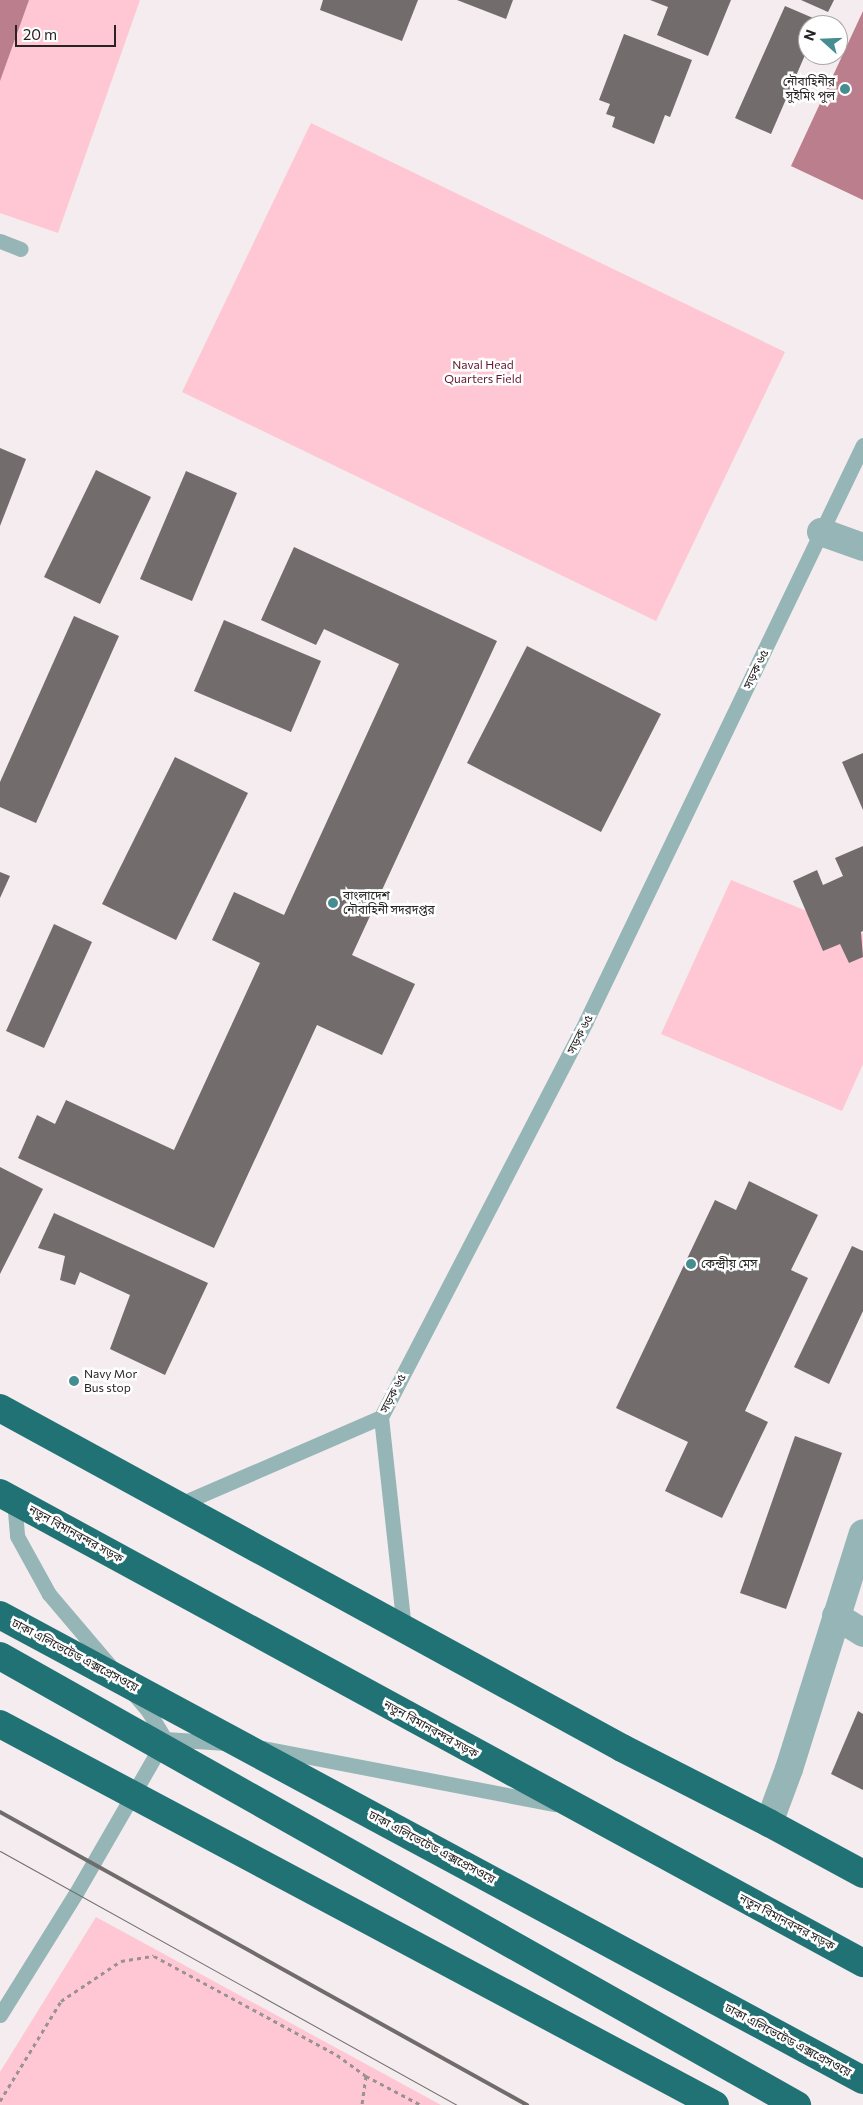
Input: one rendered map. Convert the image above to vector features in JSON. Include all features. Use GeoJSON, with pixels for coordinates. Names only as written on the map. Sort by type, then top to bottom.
{"type":"FeatureCollection","features":[{"type":"Feature","properties":{"kind":"highway"},"geometry":{"type":"LineString","coordinates":[[0,1408],[622,1748],[769,1823],[863,1874]]}},
{"type":"Feature","properties":{"kind":"highway","name":"নতুন বিমানবন্দর সড়ক"},"geometry":{"type":"LineString","coordinates":[[7,1496],[863,1963]]}},
{"type":"Feature","properties":{"kind":"highway","name":"ঢাকা এলিভেটেড এক্সপ্রেসওয়ে"},"geometry":{"type":"LineString","coordinates":[[0,1615],[860,2078]]}},
{"type":"Feature","properties":{"kind":"highway"},"geometry":{"type":"LineString","coordinates":[[0,1656],[798,2105]]}},
{"type":"Feature","properties":{"kind":"highway"},"geometry":{"type":"LineString","coordinates":[[0,1724],[715,2105]]}},
{"type":"Feature","properties":{"kind":"street"},"geometry":{"type":"LineString","coordinates":[[821,532],[863,547]]}},
{"type":"Feature","properties":{"kind":"street"},"geometry":{"type":"LineString","coordinates":[[769,1823],[789,1769],[863,1533]]}},
{"type":"Feature","properties":{"kind":"street"},"geometry":{"type":"LineString","coordinates":[[836,1616],[863,1633]]}},
{"type":"Feature","properties":{"kind":"lane"},"geometry":{"type":"LineString","coordinates":[[0,241],[21,249]]}},
{"type":"Feature","properties":{"kind":"lane","name":"সড়ক ৬৫"},"geometry":{"type":"LineString","coordinates":[[178,1505],[381,1417],[586,1021],[863,445]]}},
{"type":"Feature","properties":{"kind":"lane"},"geometry":{"type":"LineString","coordinates":[[381,1417],[404,1629]]}},
{"type":"Feature","properties":{"kind":"lane"},"geometry":{"type":"LineString","coordinates":[[7,1496],[17,1536],[49,1594],[149,1712],[165,1739]]}},
{"type":"Feature","properties":{"kind":"lane"},"geometry":{"type":"LineString","coordinates":[[165,1739],[238,1744],[576,1808]]}},
{"type":"Feature","properties":{"kind":"lane"},"geometry":{"type":"LineString","coordinates":[[0,2015],[76,1893],[165,1739]]}},
{"type":"Feature","properties":{"kind":"path"},"geometry":{"type":"LineString","coordinates":[[0,2101],[61,2001],[121,1961],[154,1956],[337,2055],[366,2076],[421,2105]]}},
{"type":"Feature","properties":{"kind":"path"},"geometry":{"type":"LineString","coordinates":[[362,2105],[366,2076]]}},
{"type":"Feature","properties":{"kind":"green space"},"geometry":{"type":"Polygon","coordinates":[[[0,0],[140,0],[58,233],[0,213],[0,0]]]}},
{"type":"Feature","properties":{"kind":"green space","name":"Naval Head Quarters Field"},"geometry":{"type":"Polygon","coordinates":[[[311,123],[785,352],[656,621],[182,392],[311,123]]]}},
{"type":"Feature","properties":{"kind":"green space"},"geometry":{"type":"Polygon","coordinates":[[[731,880],[863,934],[863,1064],[842,1111],[661,1034],[731,880]]]}},
{"type":"Feature","properties":{"kind":"green space"},"geometry":{"type":"Polygon","coordinates":[[[96,1917],[441,2105],[0,2105],[0,2072],[96,1917]]]}},
{"type":"Feature","properties":{"kind":"shaded area"},"geometry":{"type":"Polygon","coordinates":[[[0,0],[29,0],[0,81],[0,0]]]}},
{"type":"Feature","properties":{"kind":"shaded area","name":"নৌবাহিনীর সুইমিং পুল"},"geometry":{"type":"Polygon","coordinates":[[[863,11],[863,200],[791,166],[838,65],[848,65],[848,43],[863,11]]]}},
{"type":"Feature","properties":{"kind":"building"},"geometry":{"type":"Polygon","coordinates":[[[323,0],[418,0],[402,41],[320,10],[323,0]]]}},
{"type":"Feature","properties":{"kind":"building"},"geometry":{"type":"Polygon","coordinates":[[[457,0],[513,0],[506,19],[457,0]]]}},
{"type":"Feature","properties":{"kind":"building"},"geometry":{"type":"Polygon","coordinates":[[[650,0],[731,0],[708,56],[657,35],[668,7],[650,0]]]}},
{"type":"Feature","properties":{"kind":"building"},"geometry":{"type":"Polygon","coordinates":[[[801,0],[834,0],[828,12],[801,0]]]}},
{"type":"Feature","properties":{"kind":"building"},"geometry":{"type":"Polygon","coordinates":[[[785,6],[806,15],[798,15],[798,65],[801,65],[771,134],[735,118],[785,6]]]}},
{"type":"Feature","properties":{"kind":"building"},"geometry":{"type":"Polygon","coordinates":[[[624,34],[692,60],[670,117],[665,115],[654,144],[612,127],[615,117],[606,114],[610,104],[599,100],[624,34]]]}},
{"type":"Feature","properties":{"kind":"building"},"geometry":{"type":"Polygon","coordinates":[[[0,448],[26,459],[0,526],[0,448]]]}},
{"type":"Feature","properties":{"kind":"building"},"geometry":{"type":"Polygon","coordinates":[[[96,470],[151,497],[100,604],[44,577],[96,470]]]}},
{"type":"Feature","properties":{"kind":"building"},"geometry":{"type":"Polygon","coordinates":[[[186,471],[237,493],[192,601],[140,579],[186,471]]]}},
{"type":"Feature","properties":{"kind":"building","name":"বাংলাদেশ নৌবাহিনী সদরদপ্তর"},"geometry":{"type":"Polygon","coordinates":[[[294,547],[497,641],[352,955],[415,984],[382,1055],[317,1025],[214,1248],[18,1158],[37,1115],[55,1124],[66,1100],[174,1150],[260,963],[212,940],[234,892],[284,915],[399,664],[324,629],[316,645],[261,620],[294,547]]]}},
{"type":"Feature","properties":{"kind":"building"},"geometry":{"type":"Polygon","coordinates":[[[74,616],[119,636],[36,823],[0,807],[0,782],[74,616]]]}},
{"type":"Feature","properties":{"kind":"building"},"geometry":{"type":"Polygon","coordinates":[[[224,620],[321,661],[291,732],[194,691],[224,620]]]}},
{"type":"Feature","properties":{"kind":"building"},"geometry":{"type":"Polygon","coordinates":[[[527,646],[661,714],[601,832],[467,763],[527,646]]]}},
{"type":"Feature","properties":{"kind":"building"},"geometry":{"type":"Polygon","coordinates":[[[863,753],[863,810],[842,762],[863,753]]]}},
{"type":"Feature","properties":{"kind":"building"},"geometry":{"type":"Polygon","coordinates":[[[175,757],[248,793],[176,940],[102,904],[175,757]]]}},
{"type":"Feature","properties":{"kind":"building"},"geometry":{"type":"Polygon","coordinates":[[[863,846],[863,931],[861,932],[863,957],[849,963],[840,944],[823,951],[793,881],[817,870],[823,885],[843,876],[835,858],[863,846]]]}},
{"type":"Feature","properties":{"kind":"building"},"geometry":{"type":"Polygon","coordinates":[[[0,872],[10,876],[0,898],[0,872]]]}},
{"type":"Feature","properties":{"kind":"building"},"geometry":{"type":"Polygon","coordinates":[[[54,924],[92,942],[44,1048],[6,1031],[54,924]]]}},
{"type":"Feature","properties":{"kind":"building"},"geometry":{"type":"Polygon","coordinates":[[[0,1167],[43,1189],[0,1274],[0,1167]]]}},
{"type":"Feature","properties":{"kind":"building"},"geometry":{"type":"Polygon","coordinates":[[[749,1181],[818,1215],[791,1270],[808,1278],[745,1411],[768,1422],[722,1518],[665,1491],[688,1442],[616,1408],[715,1200],[736,1210],[749,1181]]]}},
{"type":"Feature","properties":{"kind":"building"},"geometry":{"type":"Polygon","coordinates":[[[54,1213],[208,1283],[165,1375],[110,1349],[130,1295],[80,1272],[75,1285],[60,1280],[65,1256],[38,1248],[54,1213]]]}},
{"type":"Feature","properties":{"kind":"building"},"geometry":{"type":"Polygon","coordinates":[[[852,1246],[863,1251],[863,1311],[829,1384],[794,1367],[852,1246]]]}},
{"type":"Feature","properties":{"kind":"building"},"geometry":{"type":"Polygon","coordinates":[[[795,1436],[842,1453],[786,1609],[740,1593],[795,1436]]]}},
{"type":"Feature","properties":{"kind":"building"},"geometry":{"type":"Polygon","coordinates":[[[858,1711],[863,1714],[863,1790],[831,1774],[858,1711]]]}},
{"type":"Feature","properties":{"kind":"tram line"},"geometry":{"type":"LineString","coordinates":[[0,1851],[457,2105]]}},
{"type":"Feature","properties":{"kind":"railway"},"geometry":{"type":"LineString","coordinates":[[0,1812],[527,2105]]}},
{"type":"Feature","properties":{"kind":"place","name":"নৌবাহিনীর সুইমিং পুল"},"geometry":{"type":"Point","coordinates":[845,89]}},
{"type":"Feature","properties":{"kind":"place","name":"বাংলাদেশ নৌবাহিনী সদরদপ্তর"},"geometry":{"type":"Point","coordinates":[333,903]}},
{"type":"Feature","properties":{"kind":"place","name":"কেন্দ্রীয় মেস"},"geometry":{"type":"Point","coordinates":[691,1264]}},
{"type":"Feature","properties":{"kind":"place","name":"Navy Mor Bus stop"},"geometry":{"type":"Point","coordinates":[74,1381]}}]}
